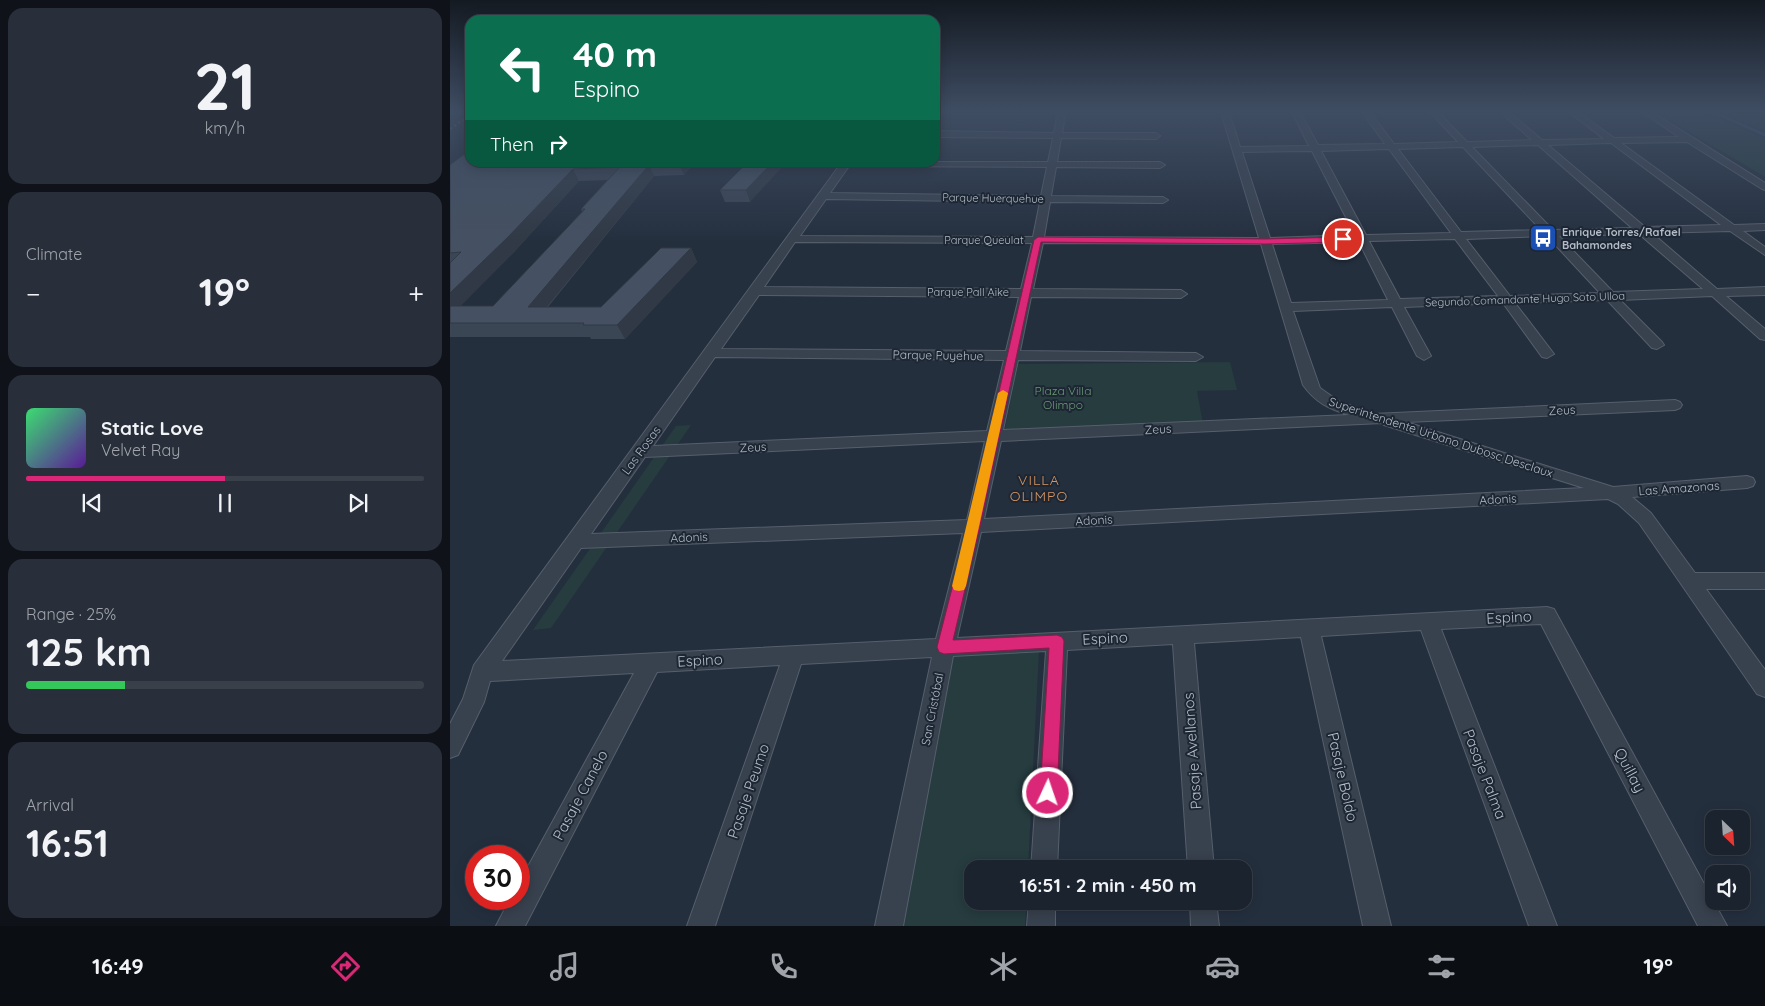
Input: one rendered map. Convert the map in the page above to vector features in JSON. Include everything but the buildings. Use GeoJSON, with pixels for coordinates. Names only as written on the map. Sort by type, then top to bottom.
{"type":"FeatureCollection","features":[{"type":"Feature","properties":{"kind":"street","name":"San Cristóbal"},"geometry":{"type":"LineString","coordinates":[[889,926],[944,647],[974,526],[1038,240],[1054,155]]}},
{"type":"Feature","properties":{"kind":"street","name":"Superintendente Urbano Dubosc Desclaux"},"geometry":{"type":"LineString","coordinates":[[1239,155],[1312,389],[1321,398],[1334,405],[1611,493],[1645,518],[1765,687]]}},
{"type":"Feature","properties":{"kind":"street"},"geometry":{"type":"LineString","coordinates":[[1318,155],[1424,356]]}},
{"type":"Feature","properties":{"kind":"street"},"geometry":{"type":"LineString","coordinates":[[1398,155],[1547,354]]}},
{"type":"Feature","properties":{"kind":"street"},"geometry":{"type":"LineString","coordinates":[[1476,155],[1657,345]]}},
{"type":"Feature","properties":{"kind":"street"},"geometry":{"type":"LineString","coordinates":[[1554,155],[1765,336]]}},
{"type":"Feature","properties":{"kind":"street"},"geometry":{"type":"LineString","coordinates":[[1632,155],[1765,252]]}},
{"type":"Feature","properties":{"kind":"street"},"geometry":{"type":"LineString","coordinates":[[1715,155],[1765,187]]}},
{"type":"Feature","properties":{"kind":"street"},"geometry":{"type":"LineString","coordinates":[[940,164],[1160,165]]}},
{"type":"Feature","properties":{"kind":"street","name":"Las Rosas"},"geometry":{"type":"LineString","coordinates":[[450,747],[473,702],[482,672],[844,167]]}},
{"type":"Feature","properties":{"kind":"street","name":"Parque Huerquehue"},"geometry":{"type":"LineString","coordinates":[[823,196],[1164,200]]}},
{"type":"Feature","properties":{"kind":"street","name":"Parque Queulat"},"geometry":{"type":"LineString","coordinates":[[793,239],[1266,241],[1765,227]]}},
{"type":"Feature","properties":{"kind":"street","name":"Parque Pall Aike"},"geometry":{"type":"LineString","coordinates":[[755,291],[1181,294]]}},
{"type":"Feature","properties":{"kind":"street","name":"Segundo Comandante Hugo Soto Ulloa"},"geometry":{"type":"LineString","coordinates":[[1286,307],[1765,291]]}},
{"type":"Feature","properties":{"kind":"street","name":"Parque Puyehue"},"geometry":{"type":"LineString","coordinates":[[710,353],[1196,357]]}},
{"type":"Feature","properties":{"kind":"street","name":"Zeus"},"geometry":{"type":"LineString","coordinates":[[640,452],[1675,405]]}},
{"type":"Feature","properties":{"kind":"street","name":"Las Amazonas"},"geometry":{"type":"LineString","coordinates":[[1611,493],[1748,482]]}},
{"type":"Feature","properties":{"kind":"street","name":"Adonis"},"geometry":{"type":"LineString","coordinates":[[576,541],[974,526],[1611,493]]}},
{"type":"Feature","properties":{"kind":"street"},"geometry":{"type":"LineString","coordinates":[[1689,581],[1765,581]]}},
{"type":"Feature","properties":{"kind":"street","name":"Espino"},"geometry":{"type":"LineString","coordinates":[[482,672],[1548,614]]}},
{"type":"Feature","properties":{"kind":"street","name":"Quillay"},"geometry":{"type":"LineString","coordinates":[[1548,614],[1713,926]]}},
{"type":"Feature","properties":{"kind":"street","name":"Pasaje Palma"},"geometry":{"type":"LineString","coordinates":[[1428,621],[1543,926]]}},
{"type":"Feature","properties":{"kind":"street","name":"Pasaje Boldo"},"geometry":{"type":"LineString","coordinates":[[1309,628],[1378,926]]}},
{"type":"Feature","properties":{"kind":"street","name":"Pasaje Avellanos"},"geometry":{"type":"LineString","coordinates":[[1183,634],[1200,860]]}},
{"type":"Feature","properties":{"kind":"street"},"geometry":{"type":"LineString","coordinates":[[1045,860],[1057,641]]}},
{"type":"Feature","properties":{"kind":"street","name":"Pasaje Peumo"},"geometry":{"type":"LineString","coordinates":[[701,926],[794,655]]}},
{"type":"Feature","properties":{"kind":"street","name":"Pasaje Canelo"},"geometry":{"type":"LineString","coordinates":[[510,926],[650,663]]}},
{"type":"Feature","properties":{"kind":"street"},"geometry":{"type":"LineString","coordinates":[[1041,926],[1042,910]]}},
{"type":"Feature","properties":{"kind":"street"},"geometry":{"type":"LineString","coordinates":[[1204,910],[1205,926]]}},
{"type":"Feature","properties":{"kind":"green space"},"geometry":{"type":"Polygon","coordinates":[[[1728,155],[1765,155],[1765,177],[1728,155]]]}},
{"type":"Feature","properties":{"kind":"green space","name":"Plaza Villa Olimpo"},"geometry":{"type":"Polygon","coordinates":[[[1230,362],[1237,390],[1197,391],[1203,424],[1004,434],[1018,364],[1230,362]]]}},
{"type":"Feature","properties":{"kind":"green space"},"geometry":{"type":"Polygon","coordinates":[[[691,425],[551,628],[533,630],[676,426],[691,425]]]}},
{"type":"Feature","properties":{"kind":"green space"},"geometry":{"type":"Polygon","coordinates":[[[1039,651],[1028,860],[964,860],[964,910],[1026,910],[1025,926],[902,926],[948,656],[1039,651]]]}},
{"type":"Feature","properties":{"kind":"slow traffic"},"geometry":{"type":"LineString","coordinates":[[959,586],[1003,393]]}},
{"type":"Feature","properties":{"kind":"place","name":"Enrique Torres/Rafael Bahamondes"},"geometry":{"type":"Point","coordinates":[1543,238]}},
{"type":"Feature","properties":{"kind":"district","name":"VILLA OLIMPO"},"geometry":{"type":"Point","coordinates":[1039,488]}},
{"type":"Feature","properties":{"kind":"route"},"geometry":{"type":"LineString","coordinates":[[1048,793],[1057,641],[944,647],[974,526],[1038,240],[1266,241],[1343,239]]}}]}
